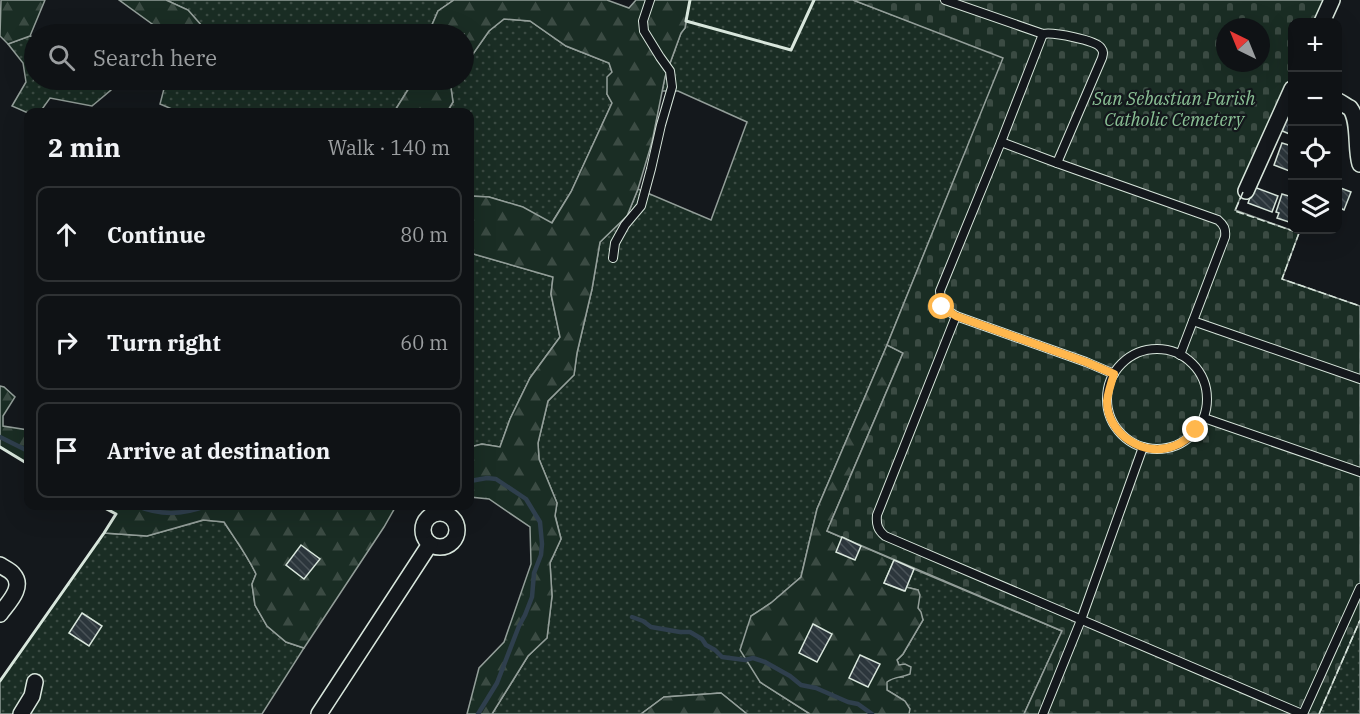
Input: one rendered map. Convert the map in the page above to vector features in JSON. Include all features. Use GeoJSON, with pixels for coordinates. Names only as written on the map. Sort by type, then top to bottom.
{"type":"FeatureCollection","features":[{"type":"Feature","properties":{"kind":"street"},"geometry":{"type":"LineString","coordinates":[[1324,18],[1332,0]]}},
{"type":"Feature","properties":{"kind":"street"},"geometry":{"type":"LineString","coordinates":[[1246,192],[1288,100]]}},
{"type":"Feature","properties":{"kind":"street"},"geometry":{"type":"LineString","coordinates":[[1342,104],[1355,114],[1359,123],[1360,164]]}},
{"type":"Feature","properties":{"kind":"street"},"geometry":{"type":"LineString","coordinates":[[319,714],[430,544]]}},
{"type":"Feature","properties":{"kind":"street"},"geometry":{"type":"LineString","coordinates":[[0,565],[13,574],[18,582],[17,591],[0,614]]}},
{"type":"Feature","properties":{"kind":"street"},"geometry":{"type":"LineString","coordinates":[[21,714],[32,696],[35,682]]}},
{"type":"Feature","properties":{"kind":"lane"},"geometry":{"type":"LineString","coordinates":[[613,258],[615,243],[625,225],[641,206],[672,87],[670,71],[644,31],[643,21],[650,0]]}},
{"type":"Feature","properties":{"kind":"lane"},"geometry":{"type":"LineString","coordinates":[[945,0],[1043,34],[1053,33],[1094,43],[1101,48],[1103,53],[1057,164]]}},
{"type":"Feature","properties":{"kind":"lane"},"geometry":{"type":"LineString","coordinates":[[1043,34],[1002,142],[940,291],[942,307],[956,316],[1114,374]]}},
{"type":"Feature","properties":{"kind":"lane"},"geometry":{"type":"LineString","coordinates":[[1002,142],[1057,164],[1218,220],[1223,224],[1226,230],[1225,237],[1179,355]]}},
{"type":"Feature","properties":{"kind":"lane"},"geometry":{"type":"LineString","coordinates":[[956,316],[877,515],[876,524],[885,536],[1303,714],[1360,588]]}},
{"type":"Feature","properties":{"kind":"lane"},"geometry":{"type":"LineString","coordinates":[[1193,321],[1360,379]]}},
{"type":"Feature","properties":{"kind":"lane"},"geometry":{"type":"LineString","coordinates":[[1150,350],[1165,350],[1179,355],[1192,363],[1201,375],[1206,388],[1207,403],[1204,418],[1185,441],[1172,447],[1157,450],[1129,441],[1118,431],[1107,404],[1114,374],[1136,354],[1150,350]]}},
{"type":"Feature","properties":{"kind":"lane"},"geometry":{"type":"LineString","coordinates":[[1204,418],[1360,472]]}},
{"type":"Feature","properties":{"kind":"lane"},"geometry":{"type":"LineString","coordinates":[[1043,714],[1081,620],[1143,447]]}},
{"type":"Feature","properties":{"kind":"green space"},"geometry":{"type":"Polygon","coordinates":[[[1,0],[45,0],[35,24],[24,24],[24,38],[8,44],[0,36],[1,0]]]}},
{"type":"Feature","properties":{"kind":"green space"},"geometry":{"type":"Polygon","coordinates":[[[119,0],[166,0],[188,10],[200,24],[152,24],[119,0]]]}},
{"type":"Feature","properties":{"kind":"green space"},"geometry":{"type":"Polygon","coordinates":[[[166,0],[454,0],[438,11],[432,24],[200,24],[188,10],[166,0]]]}},
{"type":"Feature","properties":{"kind":"green space"},"geometry":{"type":"Polygon","coordinates":[[[454,0],[607,0],[629,8],[636,0],[690,0],[685,28],[681,33],[665,77],[652,142],[638,189],[627,216],[600,242],[574,375],[548,401],[538,443],[539,459],[557,503],[555,516],[561,539],[550,563],[552,596],[547,638],[528,656],[492,714],[467,714],[479,668],[504,642],[531,564],[530,527],[489,499],[474,497],[474,446],[482,444],[500,447],[510,419],[530,378],[560,337],[551,294],[553,277],[474,254],[474,196],[489,197],[523,207],[552,223],[571,192],[612,103],[607,94],[607,77],[612,72],[609,63],[566,46],[530,21],[504,19],[489,31],[474,53],[474,24],[432,24],[438,11],[454,0]]]}},
{"type":"Feature","properties":{"kind":"green space"},"geometry":{"type":"Polygon","coordinates":[[[690,0],[853,0],[1004,57],[887,345],[817,509],[801,577],[771,603],[751,616],[760,682],[810,714],[747,714],[721,693],[664,697],[641,714],[492,714],[528,656],[547,638],[552,596],[550,563],[561,539],[555,515],[557,503],[539,459],[538,443],[548,401],[574,375],[600,242],[627,216],[638,189],[711,220],[747,122],[678,91],[662,91],[681,33],[685,28],[690,0]]]}},
{"type":"Feature","properties":{"kind":"green space","name":"San Sebastian Parish Catholic Cemetery"},"geometry":{"type":"Polygon","coordinates":[[[853,0],[1327,0],[1319,18],[1288,18],[1288,88],[1235,210],[1288,229],[1288,234],[1299,234],[1282,279],[1360,306],[1360,620],[1319,714],[1024,714],[1062,631],[827,531],[903,353],[887,345],[1003,58],[853,0]]]}},
{"type":"Feature","properties":{"kind":"green space"},"geometry":{"type":"Polygon","coordinates":[[[504,19],[530,21],[566,46],[609,63],[612,72],[607,94],[612,103],[571,192],[551,224],[522,207],[489,197],[474,196],[474,108],[449,108],[453,102],[451,90],[474,90],[474,53],[489,31],[504,19]]]}},
{"type":"Feature","properties":{"kind":"green space"},"geometry":{"type":"Polygon","coordinates":[[[24,38],[24,69],[23,63],[8,44],[24,38]]]}},
{"type":"Feature","properties":{"kind":"green space"},"geometry":{"type":"Polygon","coordinates":[[[24,85],[24,90],[111,90],[92,106],[50,98],[43,108],[24,108],[24,111],[12,106],[24,85]]]}},
{"type":"Feature","properties":{"kind":"green space"},"geometry":{"type":"Polygon","coordinates":[[[164,90],[408,90],[396,108],[170,108],[160,104],[164,90]]]}},
{"type":"Feature","properties":{"kind":"green space"},"geometry":{"type":"Polygon","coordinates":[[[408,90],[451,90],[453,102],[449,108],[396,108],[408,90]]]}},
{"type":"Feature","properties":{"kind":"green space"},"geometry":{"type":"Polygon","coordinates":[[[474,254],[553,277],[551,294],[560,337],[530,378],[510,419],[500,447],[482,444],[474,446],[474,254]]]}},
{"type":"Feature","properties":{"kind":"green space"},"geometry":{"type":"Polygon","coordinates":[[[887,345],[903,353],[827,531],[894,560],[884,583],[904,591],[906,587],[918,590],[920,595],[918,608],[923,620],[897,660],[899,665],[905,664],[911,667],[910,674],[887,682],[887,690],[905,701],[910,709],[909,714],[810,714],[760,682],[740,650],[751,616],[771,603],[801,577],[817,509],[887,345]]]}},
{"type":"Feature","properties":{"kind":"green space"},"geometry":{"type":"Polygon","coordinates":[[[0,386],[15,397],[3,416],[3,426],[24,429],[24,462],[0,447],[0,386]]]}},
{"type":"Feature","properties":{"kind":"green space"},"geometry":{"type":"Polygon","coordinates":[[[108,510],[394,510],[304,648],[286,642],[267,626],[255,605],[252,584],[256,574],[224,522],[203,520],[147,536],[104,533],[116,514],[108,510]]]}},
{"type":"Feature","properties":{"kind":"green space"},"geometry":{"type":"Polygon","coordinates":[[[204,520],[224,522],[249,560],[256,574],[252,584],[255,605],[267,626],[286,642],[304,648],[262,714],[0,714],[0,681],[104,533],[147,536],[204,520]]]}},
{"type":"Feature","properties":{"kind":"green space"},"geometry":{"type":"Polygon","coordinates":[[[914,569],[1062,631],[1024,714],[909,714],[905,702],[887,690],[886,682],[894,677],[903,677],[897,660],[923,620],[918,608],[918,590],[906,587],[914,569]]]}},
{"type":"Feature","properties":{"kind":"green space"},"geometry":{"type":"Polygon","coordinates":[[[1360,620],[1360,714],[1319,714],[1360,620]]]}},
{"type":"Feature","properties":{"kind":"green space"},"geometry":{"type":"Polygon","coordinates":[[[721,693],[747,714],[641,714],[664,697],[721,693]]]}},
{"type":"Feature","properties":{"kind":"building"},"geometry":{"type":"Polygon","coordinates":[[[1284,118],[1288,120],[1288,133],[1280,130],[1284,118]]]}},
{"type":"Feature","properties":{"kind":"building"},"geometry":{"type":"Polygon","coordinates":[[[1282,143],[1288,145],[1288,170],[1274,165],[1282,143]]]}},
{"type":"Feature","properties":{"kind":"building"},"geometry":{"type":"Polygon","coordinates":[[[1254,187],[1278,196],[1272,212],[1248,203],[1254,187]]]}},
{"type":"Feature","properties":{"kind":"building"},"geometry":{"type":"Polygon","coordinates":[[[1342,189],[1351,192],[1344,210],[1342,209],[1342,189]]]}},
{"type":"Feature","properties":{"kind":"building"},"geometry":{"type":"Polygon","coordinates":[[[1282,194],[1288,196],[1288,222],[1277,218],[1279,213],[1276,212],[1282,194]]]}},
{"type":"Feature","properties":{"kind":"building"},"geometry":{"type":"Polygon","coordinates":[[[842,537],[861,546],[855,560],[836,552],[842,537]]]}},
{"type":"Feature","properties":{"kind":"building"},"geometry":{"type":"Polygon","coordinates":[[[301,545],[320,559],[304,579],[286,565],[301,545]]]}},
{"type":"Feature","properties":{"kind":"building"},"geometry":{"type":"Polygon","coordinates":[[[894,560],[914,569],[905,591],[884,583],[894,560]]]}},
{"type":"Feature","properties":{"kind":"building"},"geometry":{"type":"Polygon","coordinates":[[[82,613],[102,626],[89,646],[69,633],[82,613]]]}},
{"type":"Feature","properties":{"kind":"building"},"geometry":{"type":"Polygon","coordinates":[[[813,624],[832,634],[817,662],[799,653],[813,624]]]}},
{"type":"Feature","properties":{"kind":"building"},"geometry":{"type":"Polygon","coordinates":[[[860,655],[880,664],[868,687],[849,678],[860,655]]]}},
{"type":"Feature","properties":{"kind":"waterway"},"geometry":{"type":"LineString","coordinates":[[0,437],[24,449]]}},
{"type":"Feature","properties":{"kind":"waterway"},"geometry":{"type":"LineString","coordinates":[[474,480],[496,479],[526,499],[540,522],[542,544],[541,555],[534,573],[532,597],[497,683],[478,714]]}},
{"type":"Feature","properties":{"kind":"waterway"},"geometry":{"type":"LineString","coordinates":[[150,510],[163,513],[192,510]]}},
{"type":"Feature","properties":{"kind":"waterway"},"geometry":{"type":"LineString","coordinates":[[632,617],[651,627],[690,632],[702,639],[722,657],[745,660],[753,658],[765,662],[801,685],[816,688],[858,704],[872,714]]}},
{"type":"Feature","properties":{"kind":"fence"},"geometry":{"type":"LineString","coordinates":[[1243,192],[1235,211],[1299,233],[1282,279],[1360,306]]}},
{"type":"Feature","properties":{"kind":"fence"},"geometry":{"type":"LineString","coordinates":[[1319,714],[1360,620]]}},
{"type":"Feature","properties":{"kind":"wall"},"geometry":{"type":"LineString","coordinates":[[690,0],[686,21],[791,50],[814,0]]}},
{"type":"Feature","properties":{"kind":"wall"},"geometry":{"type":"LineString","coordinates":[[0,447],[24,462]]}},
{"type":"Feature","properties":{"kind":"wall"},"geometry":{"type":"LineString","coordinates":[[0,681],[104,533],[116,514],[108,510]]}},
{"type":"Feature","properties":{"kind":"route"},"geometry":{"type":"LineString","coordinates":[[942,307],[956,316],[1114,374],[1107,404],[1118,431],[1129,441],[1157,450],[1185,441],[1196,430]]}}]}
